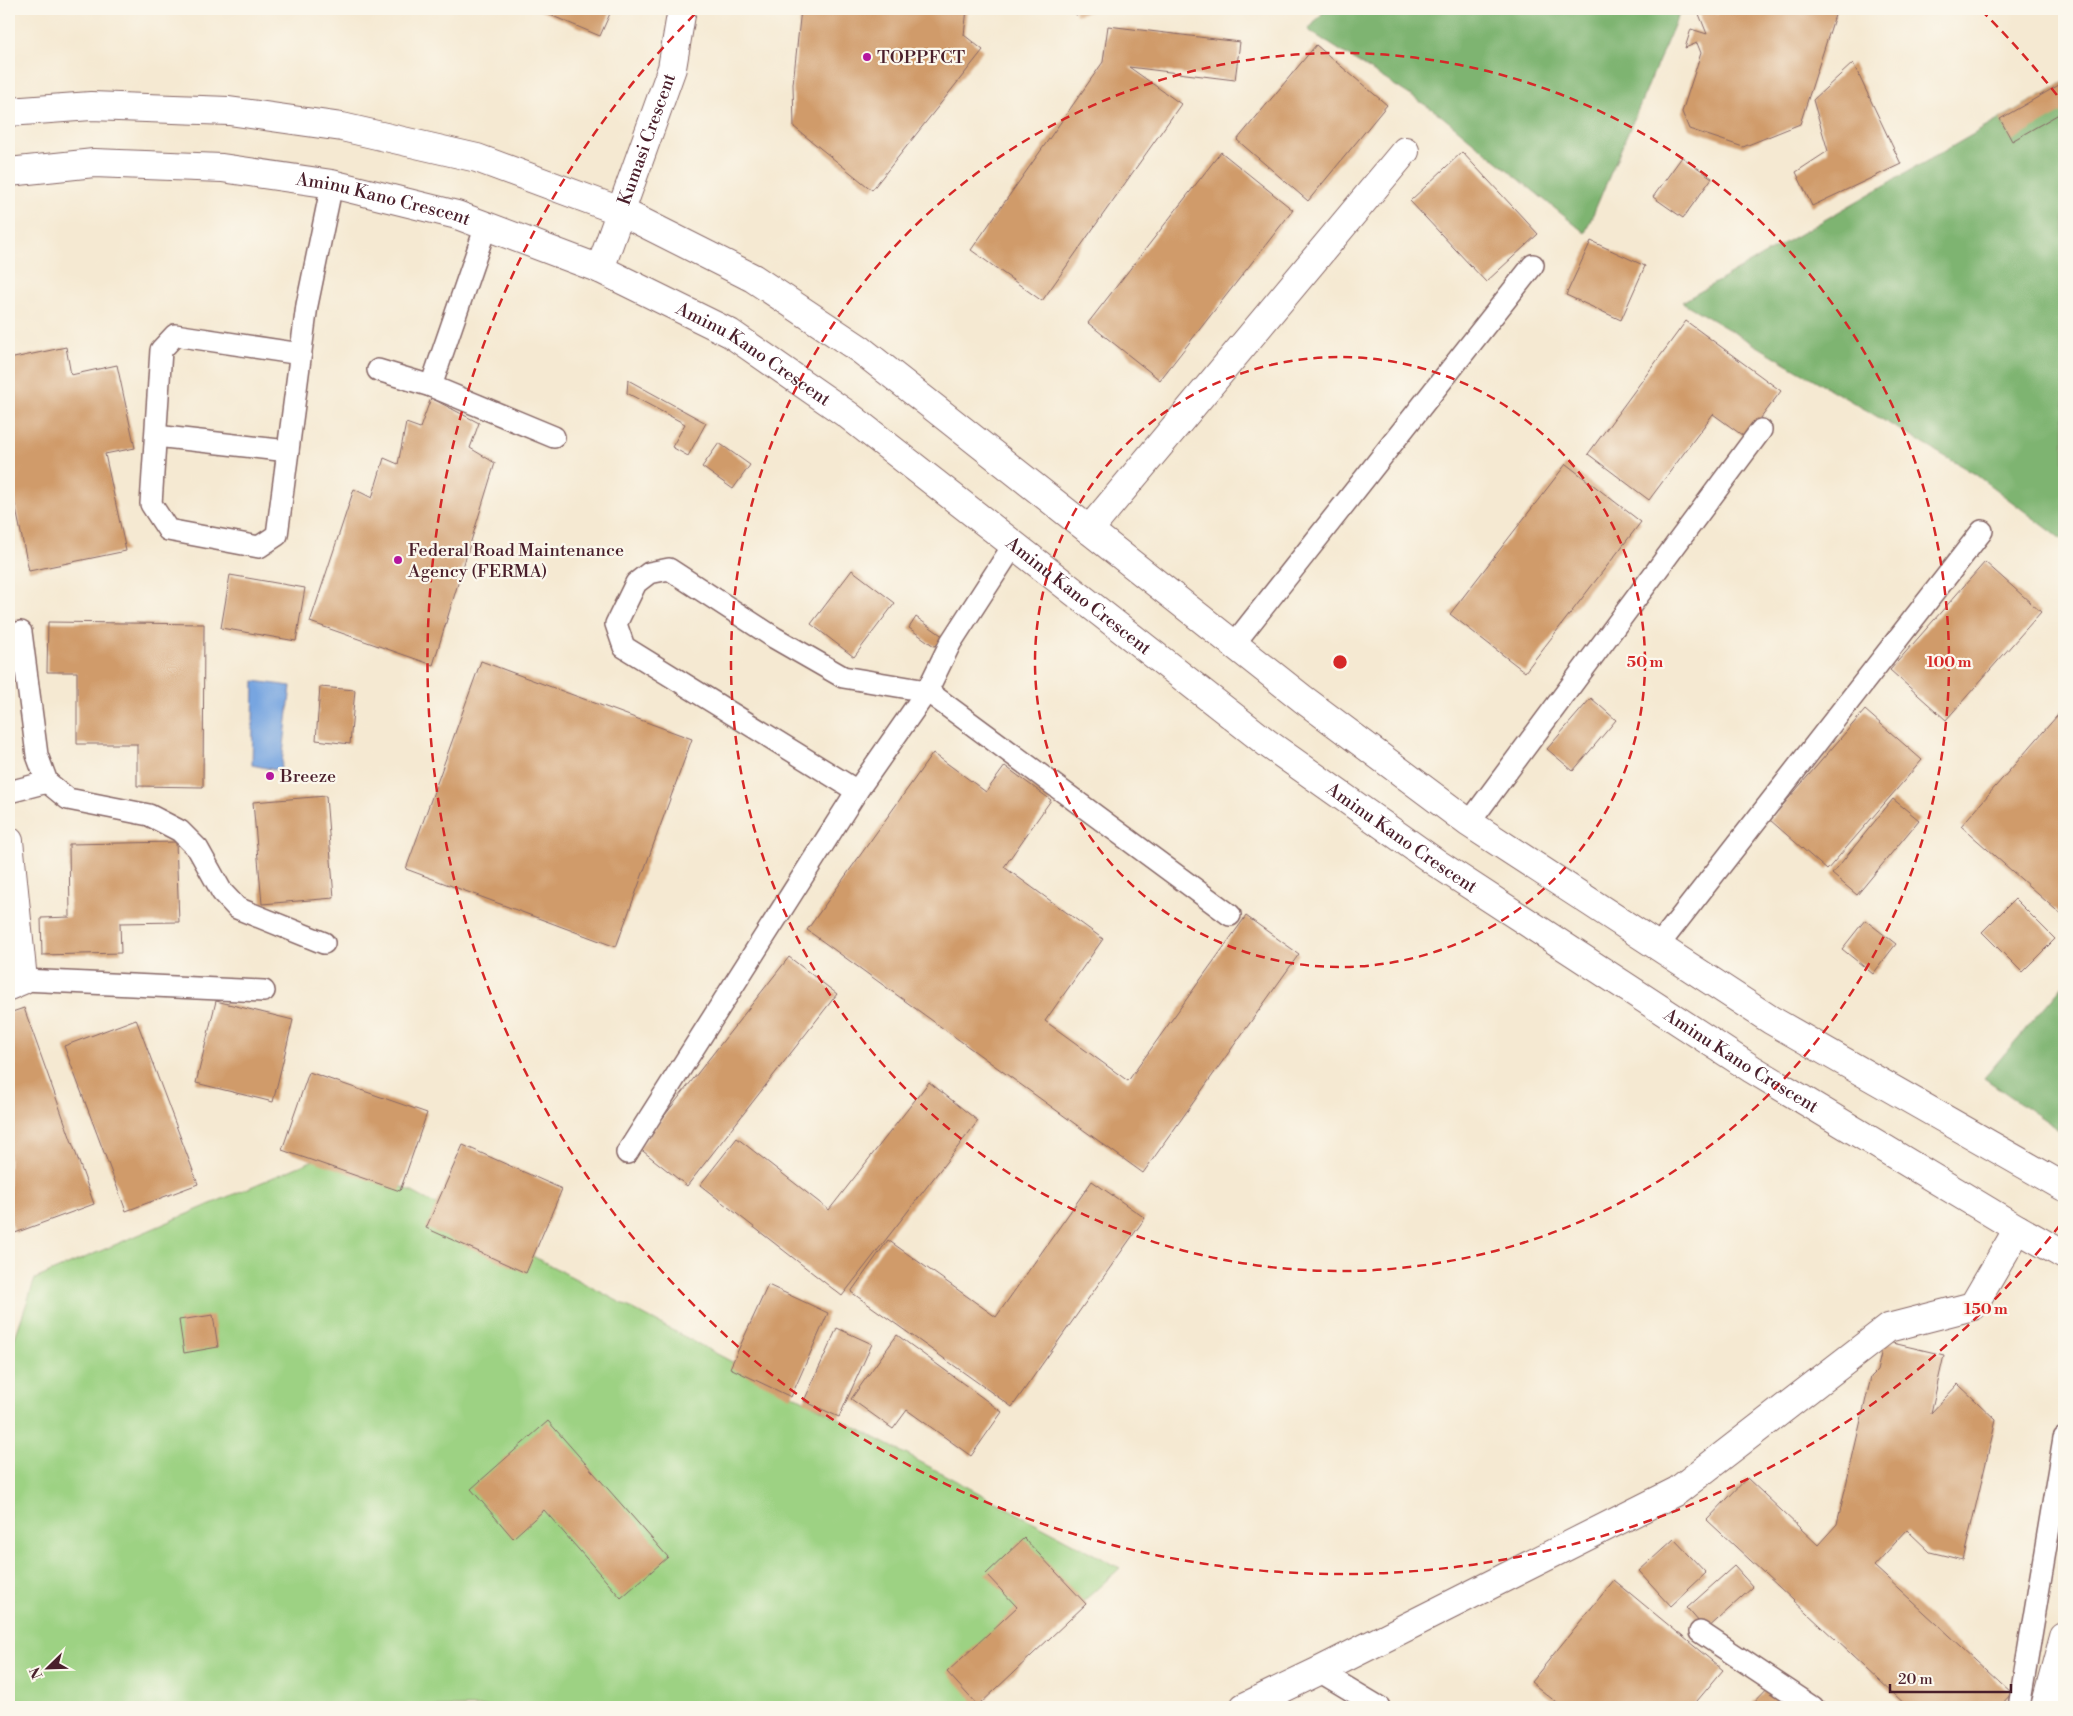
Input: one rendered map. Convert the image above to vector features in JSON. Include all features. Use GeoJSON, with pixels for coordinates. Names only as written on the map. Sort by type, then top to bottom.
{"type":"FeatureCollection","features":[{"type":"Feature","properties":{"kind":"street","name":"Kumasi Crescent"},"geometry":{"type":"LineString","coordinates":[[600,269],[672,68],[682,9]]}},
{"type":"Feature","properties":{"kind":"street"},"geometry":{"type":"LineString","coordinates":[[9,112],[91,106],[229,111],[342,127],[477,158],[620,211],[753,278],[861,350],[1303,699],[1469,823],[1772,1020],[2064,1187]]}},
{"type":"Feature","properties":{"kind":"street"},"geometry":{"type":"LineString","coordinates":[[1089,530],[1405,151]]}},
{"type":"Feature","properties":{"kind":"street","name":"Aminu Kano Crescent"},"geometry":{"type":"LineString","coordinates":[[9,172],[94,163],[222,168],[332,184],[457,215],[600,269],[730,333],[848,415],[1013,546],[1267,742],[1438,864],[1752,1069],[2064,1255]]}},
{"type":"Feature","properties":{"kind":"street"},"geometry":{"type":"LineString","coordinates":[[9,841],[16,983]]}},
{"type":"Feature","properties":{"kind":"street"},"geometry":{"type":"LineString","coordinates":[[1244,1707],[1320,1671],[1677,1491],[1888,1328],[1973,1306],[2018,1229]]}},
{"type":"Feature","properties":{"kind":"street"},"geometry":{"type":"LineString","coordinates":[[2045,1707],[2064,1637]]}},
{"type":"Feature","properties":{"kind":"lane"},"geometry":{"type":"LineString","coordinates":[[300,354],[175,335],[161,350],[151,504],[168,530],[259,547],[277,535],[307,305],[332,184]]}},
{"type":"Feature","properties":{"kind":"lane"},"geometry":{"type":"LineString","coordinates":[[431,386],[486,226]]}},
{"type":"Feature","properties":{"kind":"lane"},"geometry":{"type":"LineString","coordinates":[[1234,644],[1533,265]]}},
{"type":"Feature","properties":{"kind":"lane"},"geometry":{"type":"LineString","coordinates":[[378,370],[431,386],[554,437]]}},
{"type":"Feature","properties":{"kind":"lane"},"geometry":{"type":"LineString","coordinates":[[1469,823],[1761,430]]}},
{"type":"Feature","properties":{"kind":"lane"},"geometry":{"type":"LineString","coordinates":[[156,436],[288,451]]}},
{"type":"Feature","properties":{"kind":"lane"},"geometry":{"type":"LineString","coordinates":[[1658,946],[1982,532]]}},
{"type":"Feature","properties":{"kind":"lane"},"geometry":{"type":"LineString","coordinates":[[627,1153],[857,791],[927,691],[951,642],[1013,546]]}},
{"type":"Feature","properties":{"kind":"lane"},"geometry":{"type":"LineString","coordinates":[[857,791],[624,647],[616,624],[636,583],[649,573],[669,569],[775,638],[843,678],[927,691],[1230,915]]}},
{"type":"Feature","properties":{"kind":"lane"},"geometry":{"type":"LineString","coordinates":[[21,632],[38,755],[47,782],[68,799],[148,815],[180,831],[198,849],[222,892],[237,908],[324,943]]}},
{"type":"Feature","properties":{"kind":"lane"},"geometry":{"type":"LineString","coordinates":[[9,792],[47,782]]}},
{"type":"Feature","properties":{"kind":"lane"},"geometry":{"type":"LineString","coordinates":[[16,983],[264,991]]}},
{"type":"Feature","properties":{"kind":"lane"},"geometry":{"type":"LineString","coordinates":[[2019,1707],[2064,1438]]}},
{"type":"Feature","properties":{"kind":"lane"},"geometry":{"type":"LineString","coordinates":[[1700,1632],[1813,1707]]}},
{"type":"Feature","properties":{"kind":"lane"},"geometry":{"type":"LineString","coordinates":[[1320,1671],[1378,1707]]}},
{"type":"Feature","properties":{"kind":"green space"},"geometry":{"type":"Polygon","coordinates":[[[1326,9],[1681,9],[1585,233],[1438,113],[1308,30],[1326,9]]]}},
{"type":"Feature","properties":{"kind":"green space"},"geometry":{"type":"Polygon","coordinates":[[[2064,82],[2064,541],[1975,474],[1682,302],[2064,82]]]}},
{"type":"Feature","properties":{"kind":"green space"},"geometry":{"type":"Polygon","coordinates":[[[2064,984],[2064,1133],[1984,1078],[2064,984]]]}},
{"type":"Feature","properties":{"kind":"green space"},"geometry":{"type":"Polygon","coordinates":[[[335,1151],[1120,1568],[967,1707],[9,1707],[9,1355],[35,1279],[335,1151]]]}},
{"type":"Feature","properties":{"kind":"water"},"geometry":{"type":"Polygon","coordinates":[[[254,681],[291,686],[281,771],[252,765],[254,681]]]}},
{"type":"Feature","properties":{"kind":"building"},"geometry":{"type":"Polygon","coordinates":[[[536,9],[612,9],[600,36],[536,9]]]}},
{"type":"Feature","properties":{"kind":"building"},"geometry":{"type":"Polygon","coordinates":[[[801,9],[967,9],[964,35],[983,50],[872,190],[794,127],[793,84],[801,9]]]}},
{"type":"Feature","properties":{"kind":"building"},"geometry":{"type":"Polygon","coordinates":[[[1075,9],[1099,9],[1076,15],[1075,9]]]}},
{"type":"Feature","properties":{"kind":"building"},"geometry":{"type":"Polygon","coordinates":[[[1697,9],[1714,9],[1717,15],[1719,9],[1837,9],[1800,124],[1743,147],[1689,129],[1682,112],[1701,53],[1697,43],[1685,48],[1691,29],[1707,34],[1697,9]]]}},
{"type":"Feature","properties":{"kind":"building"},"geometry":{"type":"Polygon","coordinates":[[[1108,26],[1240,42],[1235,80],[1129,67],[1181,104],[1042,301],[971,250],[1103,62],[1108,26]]]}},
{"type":"Feature","properties":{"kind":"building"},"geometry":{"type":"Polygon","coordinates":[[[1316,45],[1387,105],[1308,201],[1237,140],[1316,45]]]}},
{"type":"Feature","properties":{"kind":"building"},"geometry":{"type":"Polygon","coordinates":[[[1853,63],[1901,164],[1812,206],[1796,172],[1828,151],[1813,100],[1853,63]]]}},
{"type":"Feature","properties":{"kind":"building"},"geometry":{"type":"Polygon","coordinates":[[[2064,82],[2064,111],[2012,141],[2000,119],[2064,82]]]}},
{"type":"Feature","properties":{"kind":"building"},"geometry":{"type":"Polygon","coordinates":[[[1221,152],[1293,210],[1160,380],[1088,323],[1221,152]]]}},
{"type":"Feature","properties":{"kind":"building"},"geometry":{"type":"Polygon","coordinates":[[[1462,152],[1538,234],[1486,282],[1410,201],[1462,152]]]}},
{"type":"Feature","properties":{"kind":"building"},"geometry":{"type":"Polygon","coordinates":[[[1682,157],[1712,178],[1683,218],[1653,197],[1682,157]]]}},
{"type":"Feature","properties":{"kind":"building"},"geometry":{"type":"Polygon","coordinates":[[[1591,241],[1645,266],[1621,320],[1566,295],[1591,241]]]}},
{"type":"Feature","properties":{"kind":"building"},"geometry":{"type":"Polygon","coordinates":[[[1686,321],[1781,391],[1746,438],[1713,414],[1649,500],[1588,454],[1686,321]]]}},
{"type":"Feature","properties":{"kind":"building"},"geometry":{"type":"Polygon","coordinates":[[[66,347],[71,375],[117,365],[135,448],[105,454],[126,551],[29,571],[9,476],[9,359],[66,347]]]}},
{"type":"Feature","properties":{"kind":"building"},"geometry":{"type":"Polygon","coordinates":[[[628,380],[706,423],[688,456],[672,447],[685,424],[627,393],[628,380]]]}},
{"type":"Feature","properties":{"kind":"building","name":"Federal Road Maintenance Agency (FERMA)"},"geometry":{"type":"Polygon","coordinates":[[[431,398],[479,423],[470,448],[495,463],[433,665],[310,622],[354,489],[372,498],[384,458],[398,464],[406,423],[420,428],[431,398]]]}},
{"type":"Feature","properties":{"kind":"building"},"geometry":{"type":"Polygon","coordinates":[[[719,443],[750,465],[733,489],[702,467],[719,443]]]}},
{"type":"Feature","properties":{"kind":"building"},"geometry":{"type":"Polygon","coordinates":[[[1566,464],[1641,522],[1525,672],[1450,614],[1566,464]]]}},
{"type":"Feature","properties":{"kind":"building"},"geometry":{"type":"Polygon","coordinates":[[[1985,562],[2041,612],[1946,720],[1890,670],[1985,562]]]}},
{"type":"Feature","properties":{"kind":"building"},"geometry":{"type":"Polygon","coordinates":[[[852,570],[895,603],[854,657],[811,624],[852,570]]]}},
{"type":"Feature","properties":{"kind":"building"},"geometry":{"type":"Polygon","coordinates":[[[230,575],[305,588],[296,641],[221,628],[230,575]]]}},
{"type":"Feature","properties":{"kind":"building"},"geometry":{"type":"Polygon","coordinates":[[[916,617],[951,642],[934,646],[909,628],[916,617]]]}},
{"type":"Feature","properties":{"kind":"building"},"geometry":{"type":"Polygon","coordinates":[[[48,622],[204,624],[203,787],[137,786],[137,744],[77,744],[77,672],[47,672],[48,622]]]}},
{"type":"Feature","properties":{"kind":"building"},"geometry":{"type":"Polygon","coordinates":[[[481,661],[692,739],[616,947],[406,869],[481,661]]]}},
{"type":"Feature","properties":{"kind":"building"},"geometry":{"type":"Polygon","coordinates":[[[320,687],[355,690],[350,744],[316,740],[320,687]]]}},
{"type":"Feature","properties":{"kind":"building"},"geometry":{"type":"Polygon","coordinates":[[[1591,698],[1616,720],[1573,771],[1547,749],[1591,698]]]}},
{"type":"Feature","properties":{"kind":"building"},"geometry":{"type":"Polygon","coordinates":[[[2064,708],[2064,917],[1961,826],[2064,708]]]}},
{"type":"Feature","properties":{"kind":"building"},"geometry":{"type":"Polygon","coordinates":[[[1865,710],[1922,760],[1827,870],[1770,820],[1865,710]]]}},
{"type":"Feature","properties":{"kind":"building"},"geometry":{"type":"Polygon","coordinates":[[[933,753],[986,792],[1005,766],[1051,800],[1004,867],[1103,939],[1045,1021],[1128,1081],[1246,916],[1299,954],[1143,1173],[807,930],[933,753]]]}},
{"type":"Feature","properties":{"kind":"building"},"geometry":{"type":"Polygon","coordinates":[[[326,796],[334,898],[262,904],[253,802],[326,796]]]}},
{"type":"Feature","properties":{"kind":"building"},"geometry":{"type":"Polygon","coordinates":[[[1893,799],[1919,820],[1857,895],[1832,874],[1893,799]]]}},
{"type":"Feature","properties":{"kind":"building"},"geometry":{"type":"Polygon","coordinates":[[[176,842],[179,922],[120,923],[121,953],[42,955],[41,918],[70,917],[69,844],[176,842]]]}},
{"type":"Feature","properties":{"kind":"building"},"geometry":{"type":"Polygon","coordinates":[[[2015,899],[2055,939],[2022,972],[1982,932],[2015,899]]]}},
{"type":"Feature","properties":{"kind":"building"},"geometry":{"type":"Polygon","coordinates":[[[1865,920],[1896,944],[1873,974],[1842,949],[1865,920]]]}},
{"type":"Feature","properties":{"kind":"building"},"geometry":{"type":"Polygon","coordinates":[[[789,957],[837,994],[687,1186],[639,1148],[789,957]]]}},
{"type":"Feature","properties":{"kind":"building"},"geometry":{"type":"Polygon","coordinates":[[[216,1001],[293,1020],[273,1102],[196,1083],[216,1001]]]}},
{"type":"Feature","properties":{"kind":"building"},"geometry":{"type":"Polygon","coordinates":[[[24,1008],[94,1204],[15,1233],[9,1216],[9,1013],[24,1008]]]}},
{"type":"Feature","properties":{"kind":"building"},"geometry":{"type":"Polygon","coordinates":[[[136,1019],[198,1184],[126,1211],[64,1046],[136,1019]]]}},
{"type":"Feature","properties":{"kind":"building"},"geometry":{"type":"Polygon","coordinates":[[[309,1072],[427,1113],[400,1191],[282,1150],[309,1072]]]}},
{"type":"Feature","properties":{"kind":"building"},"geometry":{"type":"Polygon","coordinates":[[[929,1082],[978,1121],[842,1296],[700,1185],[737,1138],[829,1210],[929,1082]]]}},
{"type":"Feature","properties":{"kind":"building"},"geometry":{"type":"Polygon","coordinates":[[[463,1145],[562,1189],[526,1273],[426,1228],[463,1145]]]}},
{"type":"Feature","properties":{"kind":"building"},"geometry":{"type":"Polygon","coordinates":[[[1092,1181],[1145,1218],[1012,1407],[851,1292],[888,1240],[996,1317],[1092,1181]]]}},
{"type":"Feature","properties":{"kind":"building"},"geometry":{"type":"Polygon","coordinates":[[[768,1285],[828,1313],[791,1397],[730,1368],[768,1285]]]}},
{"type":"Feature","properties":{"kind":"building"},"geometry":{"type":"Polygon","coordinates":[[[213,1315],[218,1347],[184,1353],[179,1320],[213,1315]]]}},
{"type":"Feature","properties":{"kind":"building"},"geometry":{"type":"Polygon","coordinates":[[[837,1328],[872,1344],[839,1417],[804,1401],[837,1328]]]}},
{"type":"Feature","properties":{"kind":"building"},"geometry":{"type":"Polygon","coordinates":[[[897,1335],[1002,1412],[971,1456],[907,1410],[893,1429],[851,1399],[897,1335]]]}},
{"type":"Feature","properties":{"kind":"building"},"geometry":{"type":"Polygon","coordinates":[[[1884,1341],[1944,1355],[1931,1413],[1958,1384],[1996,1420],[1963,1560],[1930,1552],[1907,1530],[1874,1566],[2012,1693],[1999,1707],[1908,1707],[1707,1520],[1747,1478],[1818,1545],[1837,1524],[1871,1377],[1877,1371],[1884,1341]]]}},
{"type":"Feature","properties":{"kind":"building"},"geometry":{"type":"Polygon","coordinates":[[[548,1421],[668,1557],[621,1598],[544,1510],[513,1538],[471,1489],[548,1421]]]}},
{"type":"Feature","properties":{"kind":"building"},"geometry":{"type":"Polygon","coordinates":[[[1024,1538],[1086,1604],[978,1706],[947,1672],[1017,1607],[986,1574],[1024,1538]]]}},
{"type":"Feature","properties":{"kind":"building"},"geometry":{"type":"Polygon","coordinates":[[[1674,1539],[1706,1573],[1671,1606],[1639,1571],[1674,1539]]]}},
{"type":"Feature","properties":{"kind":"building"},"geometry":{"type":"Polygon","coordinates":[[[1734,1566],[1753,1587],[1706,1630],[1687,1608],[1734,1566]]]}},
{"type":"Feature","properties":{"kind":"building"},"geometry":{"type":"Polygon","coordinates":[[[1614,1580],[1723,1670],[1692,1707],[1562,1707],[1531,1682],[1614,1580]]]}},
{"type":"Feature","properties":{"kind":"building"},"geometry":{"type":"Polygon","coordinates":[[[1773,1682],[1800,1707],[1749,1707],[1773,1682]]]}},
{"type":"Feature","properties":{"kind":"place","name":"TOPPFCT"},"geometry":{"type":"Point","coordinates":[867,57]}},
{"type":"Feature","properties":{"kind":"place","name":"Federal Road Maintenance Agency (FERMA)"},"geometry":{"type":"Point","coordinates":[398,560]}},
{"type":"Feature","properties":{"kind":"place","name":"Breeze"},"geometry":{"type":"Point","coordinates":[270,776]}}]}
